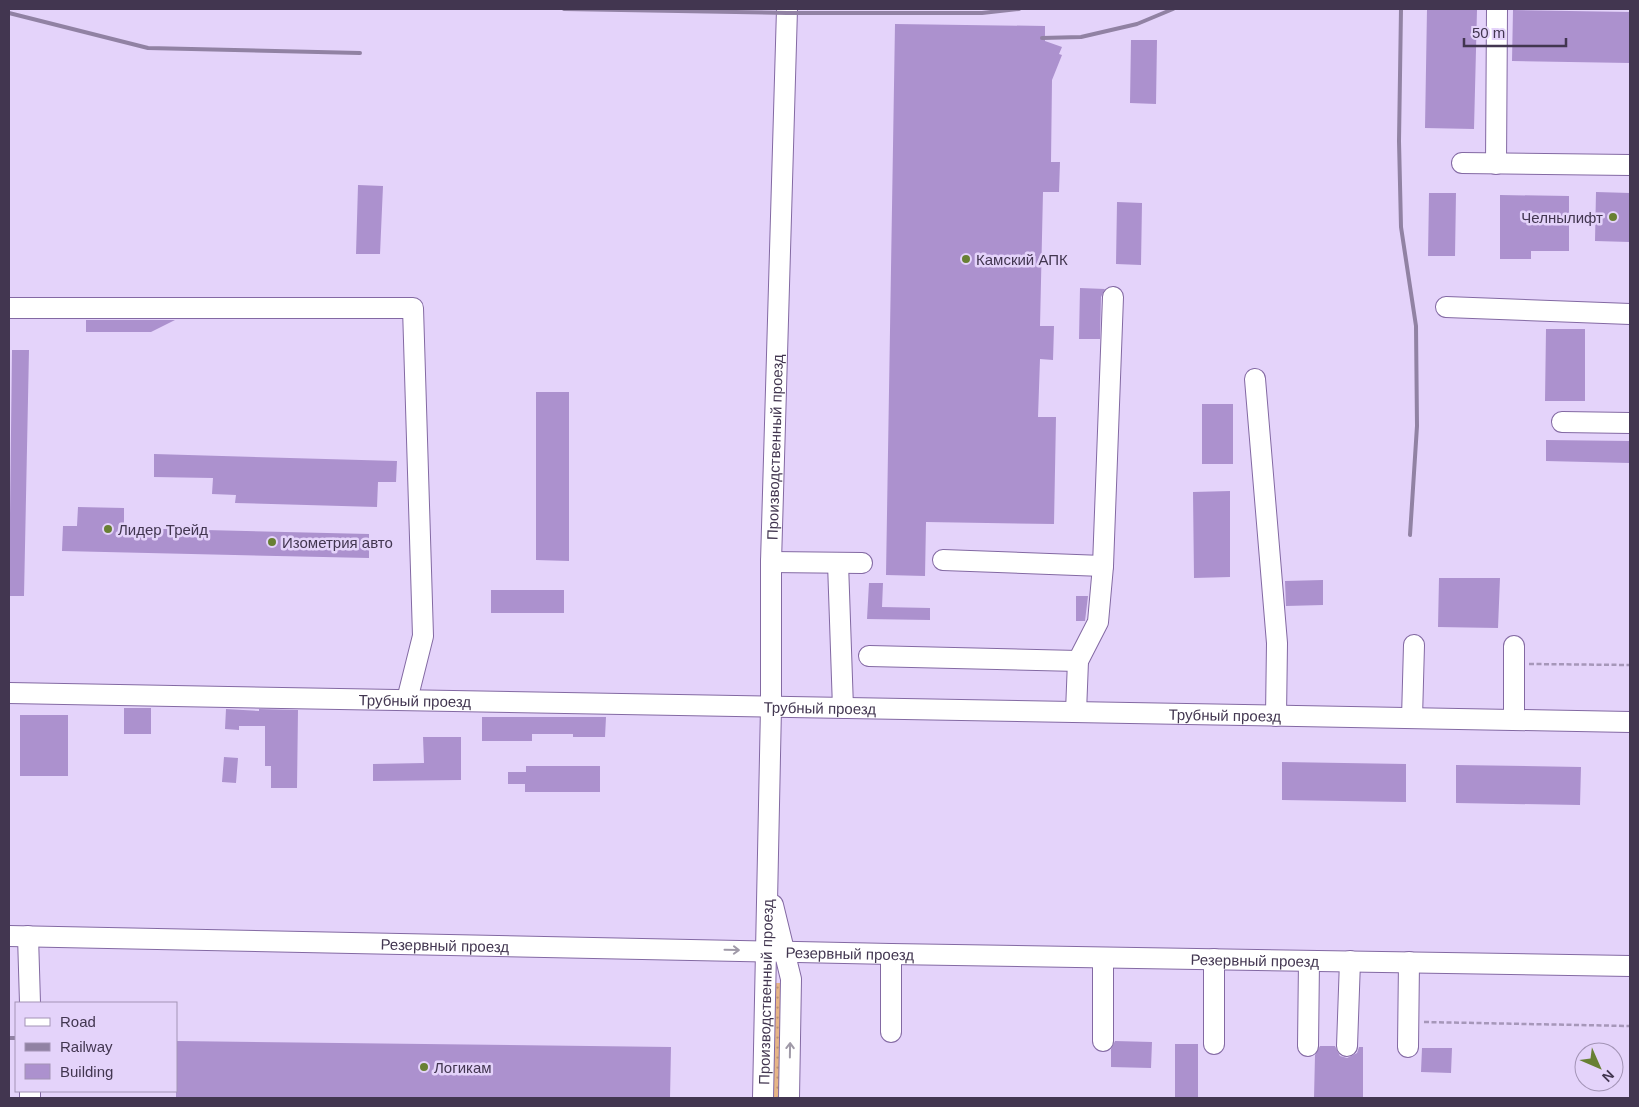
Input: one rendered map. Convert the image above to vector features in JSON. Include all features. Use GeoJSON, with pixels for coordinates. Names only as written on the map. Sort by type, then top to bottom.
{"type":"FeatureCollection","features":[{"type":"Feature","properties":{"kind":"street","name":"Производственный проезд"},"geometry":{"type":"LineString","coordinates":[[763,1098],[775,951],[768,886],[771,562],[787,9]]}},
{"type":"Feature","properties":{"kind":"street"},"geometry":{"type":"LineString","coordinates":[[1496,9],[1496,164]]}},
{"type":"Feature","properties":{"kind":"street"},"geometry":{"type":"LineString","coordinates":[[1462,163],[1630,165]]}},
{"type":"Feature","properties":{"kind":"street"},"geometry":{"type":"LineString","coordinates":[[1076,712],[1078,661],[1098,622],[1113,297]]}},
{"type":"Feature","properties":{"kind":"street"},"geometry":{"type":"LineString","coordinates":[[1446,307],[1630,314]]}},
{"type":"Feature","properties":{"kind":"street"},"geometry":{"type":"LineString","coordinates":[[9,308],[413,308],[423,636],[407,700]]}},
{"type":"Feature","properties":{"kind":"street"},"geometry":{"type":"LineString","coordinates":[[1255,379],[1277,643],[1276,716]]}},
{"type":"Feature","properties":{"kind":"street"},"geometry":{"type":"LineString","coordinates":[[1562,422],[1630,424]]}},
{"type":"Feature","properties":{"kind":"street"},"geometry":{"type":"LineString","coordinates":[[943,560],[1102,566]]}},
{"type":"Feature","properties":{"kind":"street"},"geometry":{"type":"LineString","coordinates":[[771,562],[862,563]]}},
{"type":"Feature","properties":{"kind":"street"},"geometry":{"type":"LineString","coordinates":[[838,563],[843,708]]}},
{"type":"Feature","properties":{"kind":"street"},"geometry":{"type":"LineString","coordinates":[[1412,718],[1414,645]]}},
{"type":"Feature","properties":{"kind":"street"},"geometry":{"type":"LineString","coordinates":[[1514,655],[1514,720]]}},
{"type":"Feature","properties":{"kind":"street"},"geometry":{"type":"LineString","coordinates":[[869,656],[1078,661]]}},
{"type":"Feature","properties":{"kind":"street","name":"Трубный проезд"},"geometry":{"type":"LineString","coordinates":[[9,693],[1630,722]]}},
{"type":"Feature","properties":{"kind":"street"},"geometry":{"type":"LineString","coordinates":[[17,936],[30,1002]]}},
{"type":"Feature","properties":{"kind":"street","name":"Резервный проезд"},"geometry":{"type":"LineString","coordinates":[[17,936],[1103,958],[1630,966]]}},
{"type":"Feature","properties":{"kind":"street","name":"Производственный проезд"},"geometry":{"type":"LineString","coordinates":[[775,951],[791,979],[789,1098]]}},
{"type":"Feature","properties":{"kind":"street"},"geometry":{"type":"LineString","coordinates":[[891,954],[891,1032]]}},
{"type":"Feature","properties":{"kind":"street"},"geometry":{"type":"LineString","coordinates":[[1103,958],[1103,1041]]}},
{"type":"Feature","properties":{"kind":"street"},"geometry":{"type":"LineString","coordinates":[[1214,959],[1214,1044]]}},
{"type":"Feature","properties":{"kind":"street"},"geometry":{"type":"LineString","coordinates":[[1308,1046],[1309,961]]}},
{"type":"Feature","properties":{"kind":"street"},"geometry":{"type":"LineString","coordinates":[[1347,1046],[1350,962]]}},
{"type":"Feature","properties":{"kind":"street"},"geometry":{"type":"LineString","coordinates":[[1408,1047],[1409,962]]}},
{"type":"Feature","properties":{"kind":"path"},"geometry":{"type":"LineString","coordinates":[[1514,655],[1630,665]]}},
{"type":"Feature","properties":{"kind":"path"},"geometry":{"type":"LineString","coordinates":[[1408,1022],[1630,1026]]}},
{"type":"Feature","properties":{"kind":"shaded area"},"geometry":{"type":"Polygon","coordinates":[[[773,983],[782,983],[781,1098],[771,1098],[773,983]]]}},
{"type":"Feature","properties":{"kind":"building"},"geometry":{"type":"Polygon","coordinates":[[[1427,9],[1477,10],[1474,129],[1425,128],[1427,9]]]}},
{"type":"Feature","properties":{"kind":"building"},"geometry":{"type":"Polygon","coordinates":[[[1513,10],[1630,12],[1630,63],[1512,61],[1513,10]]]}},
{"type":"Feature","properties":{"kind":"building","name":"Камский АПК"},"geometry":{"type":"Polygon","coordinates":[[[895,24],[1045,26],[1045,41],[1062,47],[1059,54],[1062,55],[1052,80],[1051,162],[1060,162],[1059,192],[1043,192],[1040,326],[1054,326],[1053,360],[1040,359],[1038,417],[1056,417],[1054,524],[926,522],[925,576],[886,575],[895,24]]]}},
{"type":"Feature","properties":{"kind":"building"},"geometry":{"type":"Polygon","coordinates":[[[1131,40],[1157,40],[1156,104],[1130,103],[1131,40]]]}},
{"type":"Feature","properties":{"kind":"building"},"geometry":{"type":"Polygon","coordinates":[[[358,185],[383,186],[380,254],[356,254],[358,185]]]}},
{"type":"Feature","properties":{"kind":"building","name":"Челнылифт"},"geometry":{"type":"Polygon","coordinates":[[[1596,192],[1630,193],[1630,242],[1595,241],[1596,192]]]}},
{"type":"Feature","properties":{"kind":"building"},"geometry":{"type":"Polygon","coordinates":[[[1429,193],[1456,193],[1455,256],[1428,256],[1429,193]]]}},
{"type":"Feature","properties":{"kind":"building"},"geometry":{"type":"Polygon","coordinates":[[[1500,195],[1569,196],[1569,251],[1531,251],[1531,259],[1500,259],[1500,195]]]}},
{"type":"Feature","properties":{"kind":"building"},"geometry":{"type":"Polygon","coordinates":[[[1117,202],[1142,203],[1141,265],[1116,264],[1117,202]]]}},
{"type":"Feature","properties":{"kind":"building"},"geometry":{"type":"Polygon","coordinates":[[[1080,288],[1105,289],[1101,297],[1100,339],[1079,339],[1080,288]]]}},
{"type":"Feature","properties":{"kind":"building"},"geometry":{"type":"Polygon","coordinates":[[[86,320],[175,320],[151,332],[86,332],[86,320]]]}},
{"type":"Feature","properties":{"kind":"building"},"geometry":{"type":"Polygon","coordinates":[[[1546,329],[1585,329],[1585,401],[1545,401],[1546,329]]]}},
{"type":"Feature","properties":{"kind":"building"},"geometry":{"type":"Polygon","coordinates":[[[12,350],[29,350],[24,596],[9,596],[12,350]]]}},
{"type":"Feature","properties":{"kind":"building"},"geometry":{"type":"Polygon","coordinates":[[[536,392],[569,392],[569,561],[536,560],[536,392]]]}},
{"type":"Feature","properties":{"kind":"building"},"geometry":{"type":"Polygon","coordinates":[[[1202,404],[1233,404],[1233,464],[1202,464],[1202,404]]]}},
{"type":"Feature","properties":{"kind":"building"},"geometry":{"type":"Polygon","coordinates":[[[1546,440],[1630,441],[1630,463],[1546,461],[1546,440]]]}},
{"type":"Feature","properties":{"kind":"building"},"geometry":{"type":"Polygon","coordinates":[[[154,454],[397,461],[396,482],[378,482],[377,507],[235,503],[236,495],[212,494],[213,478],[154,477],[154,454]]]}},
{"type":"Feature","properties":{"kind":"building"},"geometry":{"type":"Polygon","coordinates":[[[1230,491],[1230,577],[1194,578],[1193,492],[1230,491]]]}},
{"type":"Feature","properties":{"kind":"building"},"geometry":{"type":"Polygon","coordinates":[[[78,507],[124,508],[124,528],[369,534],[369,558],[62,551],[63,526],[77,526],[78,507]]]}},
{"type":"Feature","properties":{"kind":"building"},"geometry":{"type":"Polygon","coordinates":[[[1439,578],[1500,578],[1498,628],[1438,627],[1439,578]]]}},
{"type":"Feature","properties":{"kind":"building"},"geometry":{"type":"Polygon","coordinates":[[[1323,580],[1323,605],[1286,606],[1285,581],[1323,580]]]}},
{"type":"Feature","properties":{"kind":"building"},"geometry":{"type":"Polygon","coordinates":[[[869,583],[883,583],[882,607],[930,608],[930,620],[867,619],[869,583]]]}},
{"type":"Feature","properties":{"kind":"building"},"geometry":{"type":"Polygon","coordinates":[[[491,590],[564,590],[564,613],[491,613],[491,590]]]}},
{"type":"Feature","properties":{"kind":"building"},"geometry":{"type":"Polygon","coordinates":[[[1076,596],[1088,596],[1085,621],[1076,621],[1076,596]]]}},
{"type":"Feature","properties":{"kind":"building"},"geometry":{"type":"Polygon","coordinates":[[[124,708],[151,708],[151,734],[124,734],[124,708]]]}},
{"type":"Feature","properties":{"kind":"building"},"geometry":{"type":"Polygon","coordinates":[[[226,709],[259,711],[259,709],[298,710],[297,788],[271,788],[271,766],[265,766],[265,726],[239,726],[239,730],[225,729],[226,709]]]}},
{"type":"Feature","properties":{"kind":"building"},"geometry":{"type":"Polygon","coordinates":[[[20,715],[68,715],[68,776],[20,776],[20,715]]]}},
{"type":"Feature","properties":{"kind":"building"},"geometry":{"type":"Polygon","coordinates":[[[482,717],[606,717],[605,737],[573,737],[573,734],[532,734],[532,741],[482,741],[482,717]]]}},
{"type":"Feature","properties":{"kind":"building"},"geometry":{"type":"Polygon","coordinates":[[[423,737],[461,737],[461,780],[373,781],[373,764],[424,763],[423,737]]]}},
{"type":"Feature","properties":{"kind":"building"},"geometry":{"type":"Polygon","coordinates":[[[224,757],[238,758],[236,783],[222,782],[224,757]]]}},
{"type":"Feature","properties":{"kind":"building"},"geometry":{"type":"Polygon","coordinates":[[[1282,762],[1406,764],[1406,802],[1282,800],[1282,762]]]}},
{"type":"Feature","properties":{"kind":"building"},"geometry":{"type":"Polygon","coordinates":[[[1456,765],[1581,767],[1580,805],[1456,803],[1456,765]]]}},
{"type":"Feature","properties":{"kind":"building"},"geometry":{"type":"Polygon","coordinates":[[[526,766],[600,766],[600,792],[525,792],[525,784],[508,784],[508,772],[526,772],[526,766]]]}},
{"type":"Feature","properties":{"kind":"building"},"geometry":{"type":"Polygon","coordinates":[[[178,1041],[671,1047],[670,1098],[176,1098],[176,1092],[178,1092],[178,1041]]]}},
{"type":"Feature","properties":{"kind":"building"},"geometry":{"type":"Polygon","coordinates":[[[1115,1041],[1152,1042],[1151,1068],[1111,1067],[1111,1049],[1115,1041]]]}},
{"type":"Feature","properties":{"kind":"building"},"geometry":{"type":"Polygon","coordinates":[[[1175,1044],[1198,1044],[1198,1098],[1175,1098],[1175,1044]]]}},
{"type":"Feature","properties":{"kind":"building"},"geometry":{"type":"Polygon","coordinates":[[[1320,1046],[1335,1046],[1340,1056],[1347,1058],[1357,1053],[1359,1047],[1363,1047],[1363,1098],[1314,1098],[1315,1055],[1320,1046]]]}},
{"type":"Feature","properties":{"kind":"building"},"geometry":{"type":"Polygon","coordinates":[[[1422,1048],[1452,1048],[1451,1073],[1421,1072],[1422,1048]]]}},
{"type":"Feature","properties":{"kind":"railway"},"geometry":{"type":"LineString","coordinates":[[564,9],[787,13],[982,13],[1019,9]]}},
{"type":"Feature","properties":{"kind":"railway"},"geometry":{"type":"LineString","coordinates":[[1042,38],[1081,37],[1137,24],[1173,9]]}},
{"type":"Feature","properties":{"kind":"railway"},"geometry":{"type":"LineString","coordinates":[[1401,9],[1399,141],[1401,227],[1416,326],[1417,426],[1410,535]]}},
{"type":"Feature","properties":{"kind":"railway"},"geometry":{"type":"LineString","coordinates":[[9,13],[148,48],[360,53]]}},
{"type":"Feature","properties":{"kind":"railway"},"geometry":{"type":"LineString","coordinates":[[9,1038],[15,1038]]}},
{"type":"Feature","properties":{"kind":"place","name":"Челнылифт"},"geometry":{"type":"Point","coordinates":[1613,217]}},
{"type":"Feature","properties":{"kind":"place","name":"Камский АПК"},"geometry":{"type":"Point","coordinates":[966,259]}},
{"type":"Feature","properties":{"kind":"place","name":"Лидер Трейд"},"geometry":{"type":"Point","coordinates":[108,529]}},
{"type":"Feature","properties":{"kind":"place","name":"Изометрия авто"},"geometry":{"type":"Point","coordinates":[272,542]}},
{"type":"Feature","properties":{"kind":"place","name":"Логикам"},"geometry":{"type":"Point","coordinates":[424,1067]}}]}
